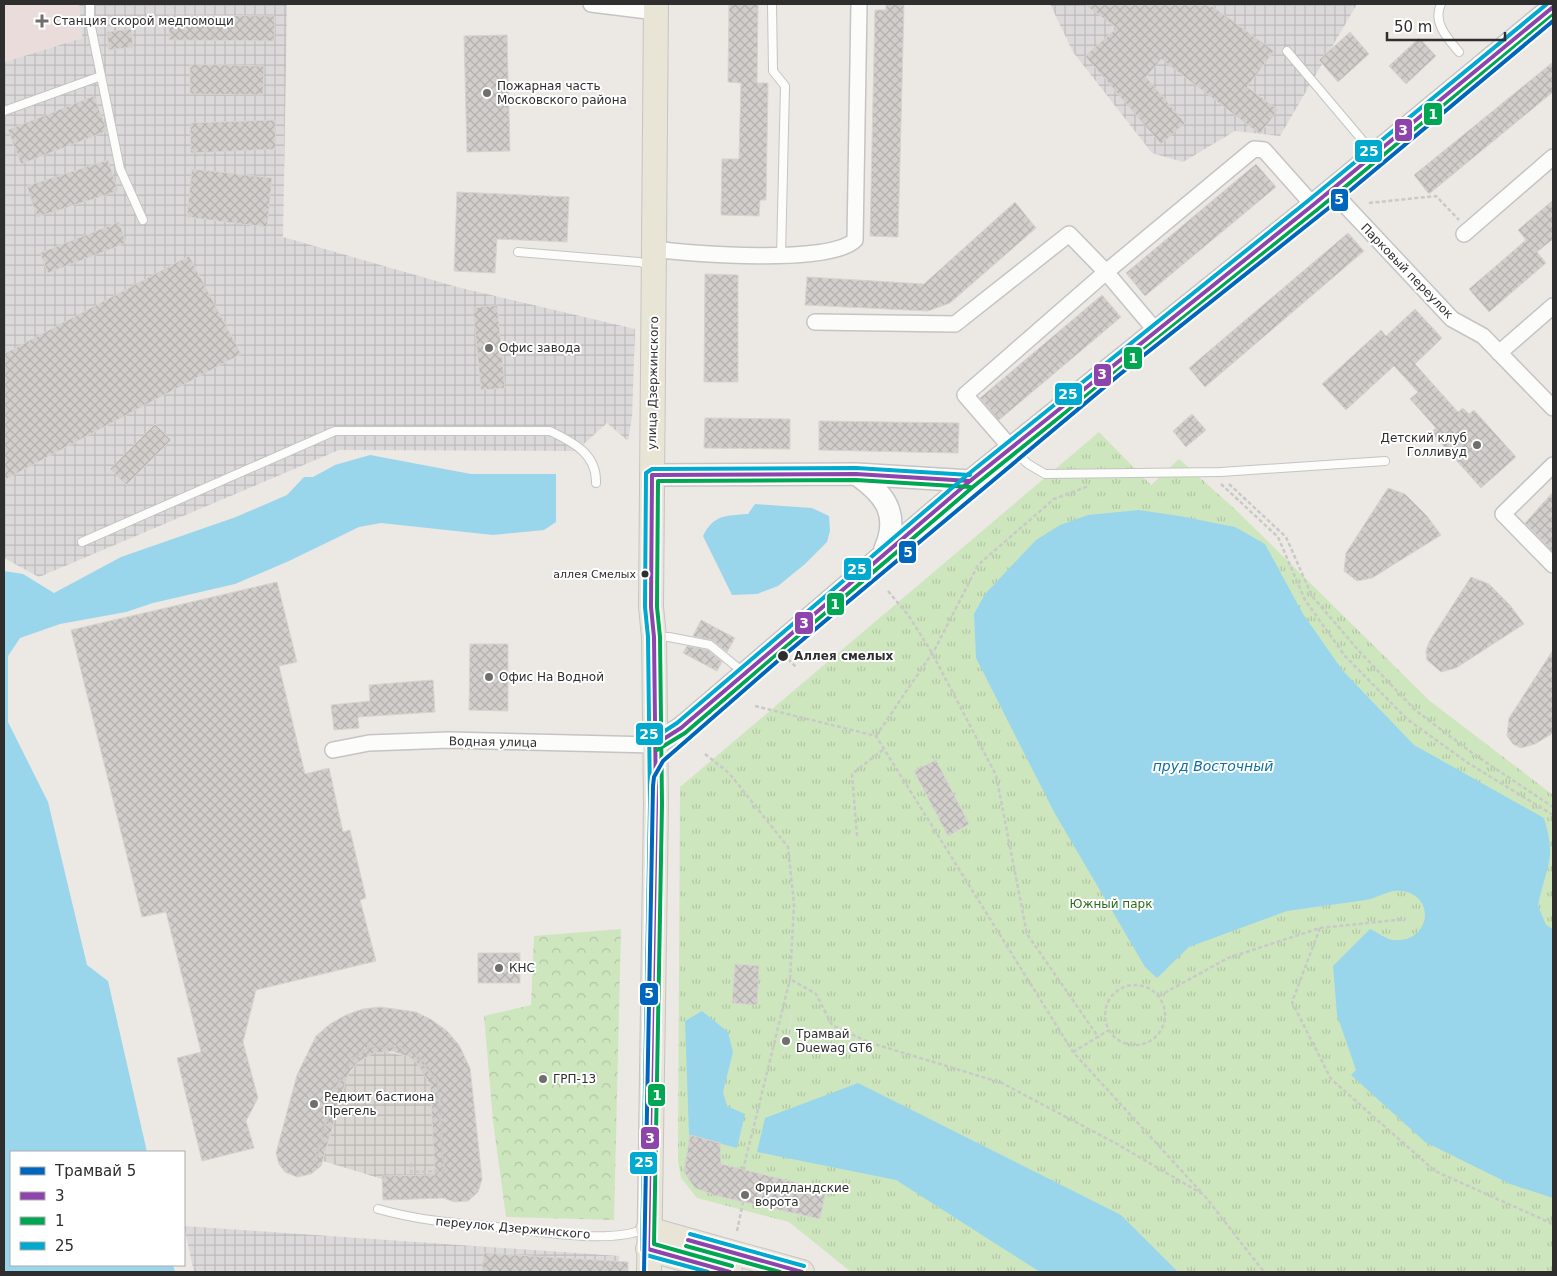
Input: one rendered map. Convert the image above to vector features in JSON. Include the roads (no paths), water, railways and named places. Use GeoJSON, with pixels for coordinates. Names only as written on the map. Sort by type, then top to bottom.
{"type":"FeatureCollection","features":[{"type":"Feature","properties":{"kind":"main road"},"geometry":{"type":"LineString","coordinates":[[654,745],[681,728],[970,481],[1313,205],[1553,7]]}},
{"type":"Feature","properties":{"kind":"main road","name":"улица Дзержинского"},"geometry":{"type":"LineString","coordinates":[[648,1250],[656,814],[654,637],[651,607],[656,8]]}},
{"type":"Feature","properties":{"kind":"main road"},"geometry":{"type":"LineString","coordinates":[[856,474],[876,490],[889,511],[892,532],[885,549],[887,551]]}},
{"type":"Feature","properties":{"kind":"main road"},"geometry":{"type":"LineString","coordinates":[[652,475],[856,474],[970,481]]}},
{"type":"Feature","properties":{"kind":"main road"},"geometry":{"type":"LineString","coordinates":[[648,1250],[730,1272]]}},
{"type":"Feature","properties":{"kind":"main road"},"geometry":{"type":"LineString","coordinates":[[648,1250],[802,1272]]}},
{"type":"Feature","properties":{"kind":"street"},"geometry":{"type":"LineString","coordinates":[[591,4],[656,8]]}},
{"type":"Feature","properties":{"kind":"street"},"geometry":{"type":"LineString","coordinates":[[655,258],[676,252],[781,256],[837,250],[850,245],[855,240],[859,4]]}},
{"type":"Feature","properties":{"kind":"street"},"geometry":{"type":"LineString","coordinates":[[1011,448],[965,395],[1106,272],[1254,149],[1264,150],[1313,205]]}},
{"type":"Feature","properties":{"kind":"street"},"geometry":{"type":"LineString","coordinates":[[1466,232],[1553,156]]}},
{"type":"Feature","properties":{"kind":"street","name":"Парковый переулок"},"geometry":{"type":"LineString","coordinates":[[1331,190],[1452,319],[1483,336],[1553,408]]}},
{"type":"Feature","properties":{"kind":"street"},"geometry":{"type":"LineString","coordinates":[[816,322],[956,324],[1069,234],[1106,272],[1156,331]]}},
{"type":"Feature","properties":{"kind":"street"},"geometry":{"type":"LineString","coordinates":[[1499,353],[1553,306]]}},
{"type":"Feature","properties":{"kind":"street"},"geometry":{"type":"LineString","coordinates":[[1553,465],[1504,514],[1553,565]]}},
{"type":"Feature","properties":{"kind":"street","name":"Водная улица"},"geometry":{"type":"LineString","coordinates":[[333,750],[368,743],[449,740],[654,745]]}},
{"type":"Feature","properties":{"kind":"lane"},"geometry":{"type":"LineString","coordinates":[[90,4],[90,22],[120,169],[143,220]]}},
{"type":"Feature","properties":{"kind":"lane"},"geometry":{"type":"LineString","coordinates":[[772,4],[773,71],[785,86],[781,256]]}},
{"type":"Feature","properties":{"kind":"lane"},"geometry":{"type":"LineString","coordinates":[[1441,4],[1439,7],[1441,29],[1459,52]]}},
{"type":"Feature","properties":{"kind":"lane"},"geometry":{"type":"LineString","coordinates":[[1287,51],[1374,154]]}},
{"type":"Feature","properties":{"kind":"lane"},"geometry":{"type":"LineString","coordinates":[[4,111],[101,76]]}},
{"type":"Feature","properties":{"kind":"lane"},"geometry":{"type":"LineString","coordinates":[[518,252],[639,262],[655,258]]}},
{"type":"Feature","properties":{"kind":"lane"},"geometry":{"type":"LineString","coordinates":[[82,542],[335,431],[550,430],[570,440],[586,453],[596,470],[596,483]]}},
{"type":"Feature","properties":{"kind":"lane"},"geometry":{"type":"LineString","coordinates":[[1011,448],[1028,464],[1044,474],[1221,472],[1385,461]]}},
{"type":"Feature","properties":{"kind":"lane"},"geometry":{"type":"LineString","coordinates":[[654,637],[670,637],[710,645],[744,673]]}},
{"type":"Feature","properties":{"kind":"lane","name":"переулок Дзержинского"},"geometry":{"type":"LineString","coordinates":[[378,1209],[409,1218],[569,1235],[631,1235],[648,1250]]}},
{"type":"Feature","properties":{"kind":"water"},"geometry":{"type":"Polygon","coordinates":[[[370,455],[471,474],[556,474],[556,522],[544,530],[493,535],[381,523],[359,527],[289,561],[235,584],[153,603],[126,612],[60,624],[20,638],[8,656],[8,722],[48,802],[87,965],[108,981],[147,1151],[10,1151],[10,1266],[173,1266],[175,1272],[4,1272],[4,571],[23,574],[54,593],[121,557],[236,517],[287,495],[304,477],[313,477],[335,465],[370,455]]]}},
{"type":"Feature","properties":{"kind":"water"},"geometry":{"type":"Polygon","coordinates":[[[755,504],[812,508],[829,516],[830,531],[827,542],[805,564],[778,586],[757,594],[732,595],[703,536],[716,520],[727,516],[748,514],[755,504]]]}},
{"type":"Feature","properties":{"kind":"water","name":"пруд Восточный"},"geometry":{"type":"Polygon","coordinates":[[[1139,510],[1235,527],[1265,544],[1303,614],[1343,671],[1414,745],[1544,818],[1550,844],[1550,854],[1538,906],[1546,925],[1553,929],[1553,1198],[1510,1184],[1425,1142],[1351,1075],[1356,1070],[1337,1015],[1333,966],[1370,929],[1391,940],[1406,939],[1415,934],[1422,927],[1425,918],[1421,901],[1413,895],[1402,891],[1393,891],[1366,900],[1287,911],[1189,947],[1157,978],[1145,967],[1054,812],[976,658],[974,614],[985,594],[1036,540],[1060,525],[1088,515],[1139,510]]]}},
{"type":"Feature","properties":{"kind":"water"},"geometry":{"type":"Polygon","coordinates":[[[702,1011],[728,1032],[733,1052],[723,1092],[727,1106],[745,1114],[737,1148],[689,1135],[685,1021],[702,1011]]]}},
{"type":"Feature","properties":{"kind":"water"},"geometry":{"type":"Polygon","coordinates":[[[858,1083],[1121,1215],[1178,1272],[1040,1272],[896,1180],[757,1152],[765,1118],[858,1083]]]}},
{"type":"Feature","properties":{"kind":"tram line","name":"5"},"geometry":{"type":"LineString","coordinates":[[644,1272],[653,786],[654,777],[663,761],[788,652],[1119,375],[1340,199],[1553,21]]}},
{"type":"Feature","properties":{"kind":"tram line"},"geometry":{"type":"LineString","coordinates":[[783,1056],[792,1014]]}},
{"type":"Feature","properties":{"kind":"place","name":"Станция скорой медпомощи"},"geometry":{"type":"Point","coordinates":[42,21]}},
{"type":"Feature","properties":{"kind":"place","name":"Пожарная часть Московского района"},"geometry":{"type":"Point","coordinates":[487,93]}},
{"type":"Feature","properties":{"kind":"place","name":"Офис завода"},"geometry":{"type":"Point","coordinates":[489,348]}},
{"type":"Feature","properties":{"kind":"place","name":"Детский клуб Голливуд"},"geometry":{"type":"Point","coordinates":[1477,445]}},
{"type":"Feature","properties":{"kind":"place","name":"аллея Смелых"},"geometry":{"type":"Point","coordinates":[645,574]}},
{"type":"Feature","properties":{"kind":"place","name":"Аллея смелых"},"geometry":{"type":"Point","coordinates":[783,656]}},
{"type":"Feature","properties":{"kind":"place","name":"Офис На Водной"},"geometry":{"type":"Point","coordinates":[489,677]}},
{"type":"Feature","properties":{"kind":"place","name":"КНС"},"geometry":{"type":"Point","coordinates":[499,968]}},
{"type":"Feature","properties":{"kind":"place","name":"Трамвай Duewag GT6"},"geometry":{"type":"Point","coordinates":[786,1041]}},
{"type":"Feature","properties":{"kind":"place","name":"ГРП-13"},"geometry":{"type":"Point","coordinates":[543,1079]}},
{"type":"Feature","properties":{"kind":"place","name":"Редюит бастиона Прегель"},"geometry":{"type":"Point","coordinates":[314,1104]}},
{"type":"Feature","properties":{"kind":"place","name":"Фридландские ворота"},"geometry":{"type":"Point","coordinates":[745,1195]}},
{"type":"Feature","properties":{"kind":"park label","name":"Южный парк"},"geometry":{"type":"Point","coordinates":[1111,904]}}]}
